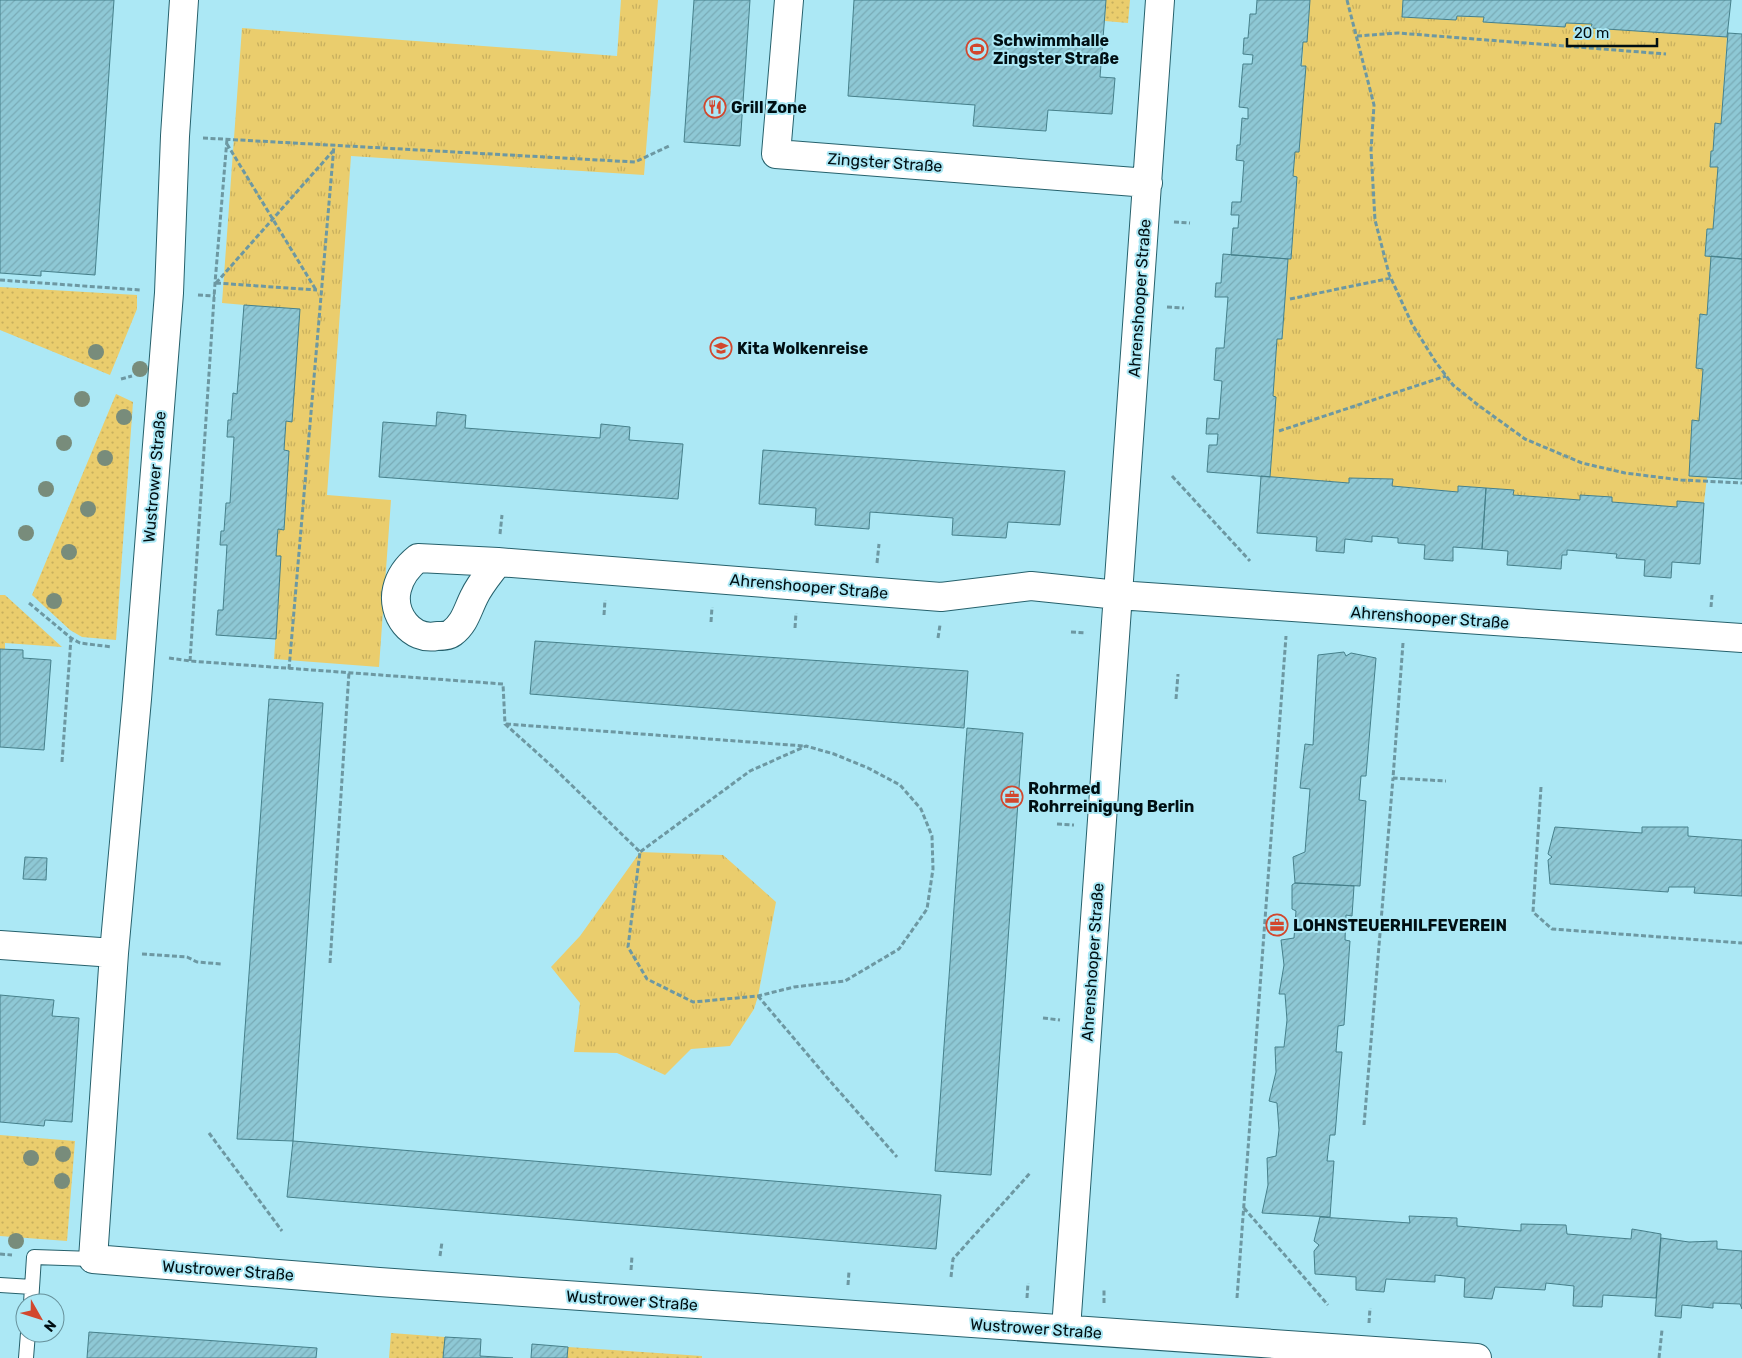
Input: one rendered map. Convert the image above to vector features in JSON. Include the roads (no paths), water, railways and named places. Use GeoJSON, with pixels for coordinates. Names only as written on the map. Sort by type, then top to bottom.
{"type":"FeatureCollection","features":[{"type":"Feature","properties":{"kind":"street","name":"Wustrower Straße"},"geometry":{"type":"LineString","coordinates":[[184,0],[175,136],[169,293],[114,952],[93,1259],[379,1282],[1477,1358]]}},
{"type":"Feature","properties":{"kind":"street","name":"Zingster Straße"},"geometry":{"type":"LineString","coordinates":[[789,0],[776,154],[1148,183]]}},
{"type":"Feature","properties":{"kind":"street","name":"Ahrenshooper Straße"},"geometry":{"type":"LineString","coordinates":[[1066,1329],[1160,0]]}},
{"type":"Feature","properties":{"kind":"street","name":"Ahrenshooper Straße"},"geometry":{"type":"LineString","coordinates":[[498,562],[942,597],[1031,586],[1118,595],[1742,638]]}},
{"type":"Feature","properties":{"kind":"street"},"geometry":{"type":"LineString","coordinates":[[0,945],[114,952]]}},
{"type":"Feature","properties":{"kind":"lane"},"geometry":{"type":"LineString","coordinates":[[32,1293],[34,1257],[93,1259]]}},
{"type":"Feature","properties":{"kind":"lane"},"geometry":{"type":"LineString","coordinates":[[0,1285],[32,1287]]}},
{"type":"Feature","properties":{"kind":"lane"},"geometry":{"type":"LineString","coordinates":[[26,1358],[27,1343]]}},
{"type":"Feature","properties":{"kind":"place","name":"Schwimmhalle Zingster Straße"},"geometry":{"type":"Point","coordinates":[977,49]}},
{"type":"Feature","properties":{"kind":"place","name":"Grill Zone"},"geometry":{"type":"Point","coordinates":[715,107]}},
{"type":"Feature","properties":{"kind":"place","name":"Kita Wolkenreise"},"geometry":{"type":"Point","coordinates":[721,348]}},
{"type":"Feature","properties":{"kind":"place","name":"Rohrmed Rohrreinigung Berlin"},"geometry":{"type":"Point","coordinates":[1012,797]}},
{"type":"Feature","properties":{"kind":"place","name":"LOHNSTEUERHILFEVEREIN"},"geometry":{"type":"Point","coordinates":[1277,925]}}]}
